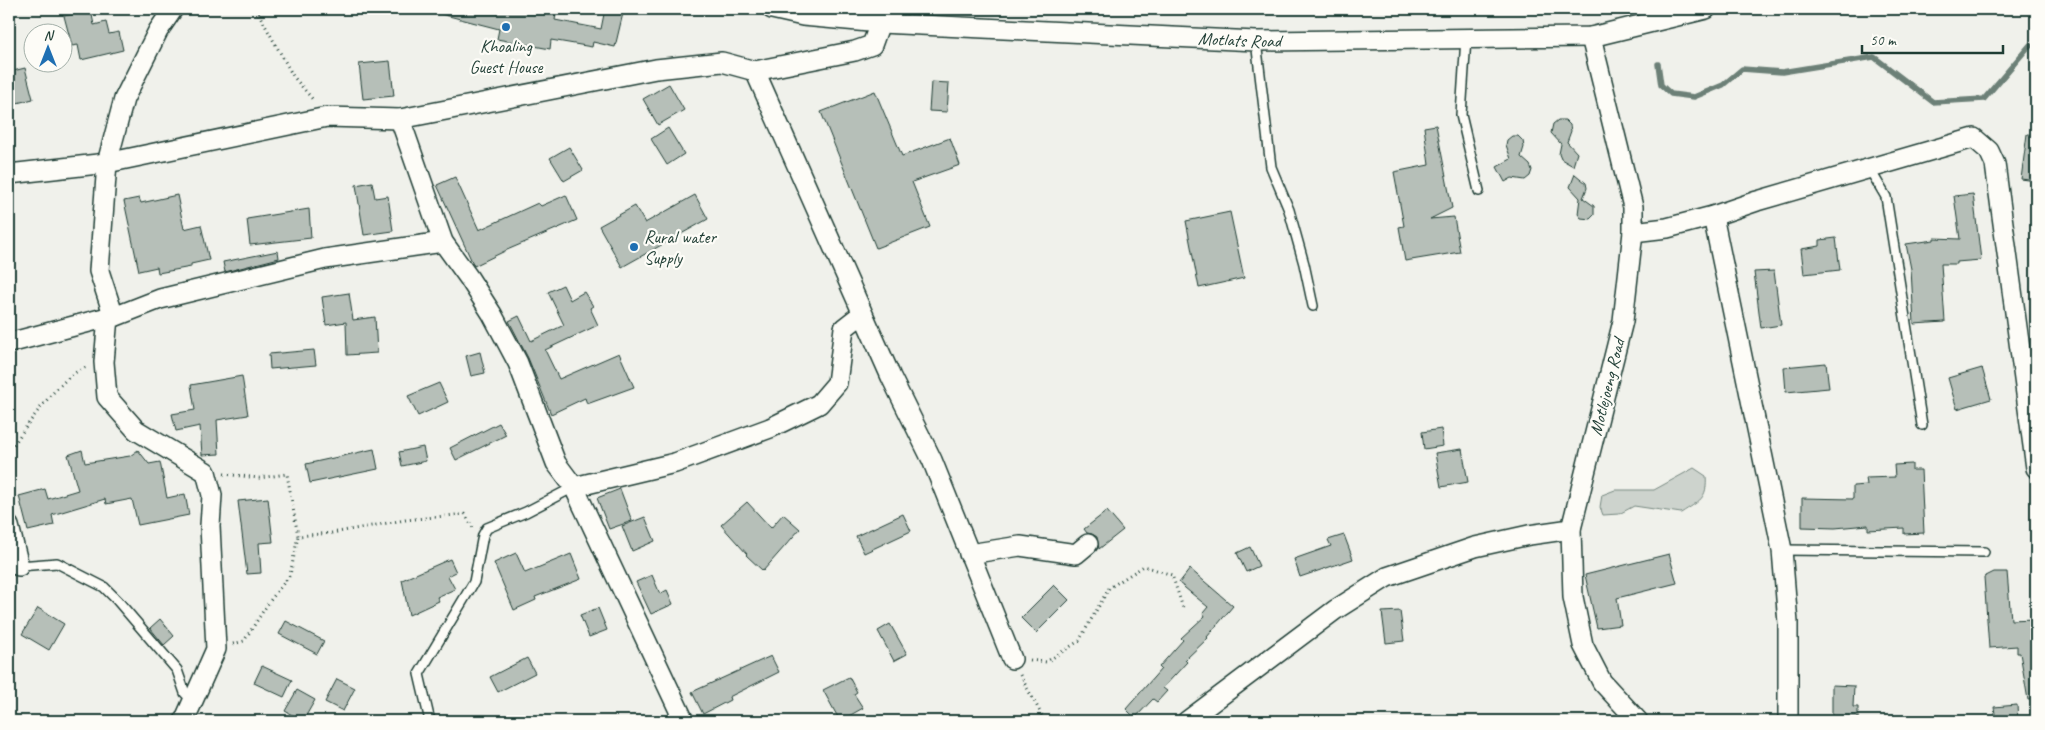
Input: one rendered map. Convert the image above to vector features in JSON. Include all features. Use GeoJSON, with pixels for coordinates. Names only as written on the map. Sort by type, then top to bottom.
{"type":"FeatureCollection","features":[{"type":"Feature","properties":{"kind":"street"},"geometry":{"type":"LineString","coordinates":[[173,9],[158,31],[124,100],[107,163],[99,271],[111,317],[104,362],[107,397],[136,430],[206,472],[212,495],[210,526],[216,649],[184,721]]}},
{"type":"Feature","properties":{"kind":"street","name":"Motlats Road"},"geometry":{"type":"LineString","coordinates":[[772,9],[803,16],[880,23],[1256,41],[1592,37],[1706,9]]}},
{"type":"Feature","properties":{"kind":"street"},"geometry":{"type":"LineString","coordinates":[[9,174],[107,163],[327,117],[400,119],[656,69],[722,62],[755,71],[872,46],[880,23]]}},
{"type":"Feature","properties":{"kind":"street","name":"Motlejoeng Road"},"geometry":{"type":"LineString","coordinates":[[1592,37],[1633,207],[1634,232],[1623,321],[1571,529],[1574,597],[1583,645],[1602,682],[1638,721]]}},
{"type":"Feature","properties":{"kind":"street"},"geometry":{"type":"LineString","coordinates":[[755,71],[862,314],[932,460],[1012,659]]}},
{"type":"Feature","properties":{"kind":"street"},"geometry":{"type":"LineString","coordinates":[[400,119],[443,242],[469,278],[518,362],[556,463],[574,488],[684,721]]}},
{"type":"Feature","properties":{"kind":"street"},"geometry":{"type":"LineString","coordinates":[[1634,232],[1667,228],[1713,216],[1756,201],[1974,138],[1989,151],[1995,164],[2036,468]]}},
{"type":"Feature","properties":{"kind":"street"},"geometry":{"type":"LineString","coordinates":[[1713,216],[1782,550],[1788,623],[1788,721]]}},
{"type":"Feature","properties":{"kind":"street"},"geometry":{"type":"LineString","coordinates":[[9,343],[111,317],[160,299],[325,259],[443,242]]}},
{"type":"Feature","properties":{"kind":"street"},"geometry":{"type":"LineString","coordinates":[[574,488],[675,463],[770,428],[819,404],[837,383],[844,328],[862,314]]}},
{"type":"Feature","properties":{"kind":"street"},"geometry":{"type":"LineString","coordinates":[[9,526],[14,569]]}},
{"type":"Feature","properties":{"kind":"street"},"geometry":{"type":"LineString","coordinates":[[1187,721],[1335,610],[1387,577],[1475,547],[1529,535],[1571,529]]}},
{"type":"Feature","properties":{"kind":"street"},"geometry":{"type":"LineString","coordinates":[[969,554],[1020,546],[1076,554],[1088,544]]}},
{"type":"Feature","properties":{"kind":"lane"},"geometry":{"type":"LineString","coordinates":[[1466,38],[1461,116],[1479,191]]}},
{"type":"Feature","properties":{"kind":"lane"},"geometry":{"type":"LineString","coordinates":[[1256,41],[1271,167],[1289,210],[1313,306]]}},
{"type":"Feature","properties":{"kind":"lane"},"geometry":{"type":"LineString","coordinates":[[1869,168],[1886,197],[1922,425]]}},
{"type":"Feature","properties":{"kind":"lane"},"geometry":{"type":"LineString","coordinates":[[430,721],[419,674],[474,582],[483,535],[487,528],[526,512],[574,488]]}},
{"type":"Feature","properties":{"kind":"lane"},"geometry":{"type":"LineString","coordinates":[[1782,550],[1984,552]]}},
{"type":"Feature","properties":{"kind":"lane"},"geometry":{"type":"LineString","coordinates":[[14,569],[57,564],[104,587],[177,670],[185,693],[193,701]]}},
{"type":"Feature","properties":{"kind":"path"},"geometry":{"type":"LineString","coordinates":[[256,9],[293,76],[327,117]]}},
{"type":"Feature","properties":{"kind":"path"},"geometry":{"type":"LineString","coordinates":[[9,453],[61,384],[80,369],[104,362]]}},
{"type":"Feature","properties":{"kind":"path"},"geometry":{"type":"LineString","coordinates":[[206,472],[259,478],[287,474],[298,536],[290,575],[269,602],[244,641],[216,649]]}},
{"type":"Feature","properties":{"kind":"path"},"geometry":{"type":"LineString","coordinates":[[298,536],[332,533],[405,520],[465,514],[474,530],[483,535]]}},
{"type":"Feature","properties":{"kind":"path"},"geometry":{"type":"LineString","coordinates":[[1012,659],[1046,662],[1078,641],[1109,588],[1144,566],[1172,575],[1183,608]]}},
{"type":"Feature","properties":{"kind":"path"},"geometry":{"type":"LineString","coordinates":[[1012,659],[1045,721]]}},
{"type":"Feature","properties":{"kind":"shaded area"},"geometry":{"type":"Polygon","coordinates":[[[1694,468],[1706,476],[1704,495],[1681,513],[1634,506],[1619,514],[1603,515],[1600,507],[1602,495],[1615,490],[1654,490],[1694,468]]]}},
{"type":"Feature","properties":{"kind":"building"},"geometry":{"type":"Polygon","coordinates":[[[442,9],[557,9],[555,20],[601,29],[605,9],[624,9],[615,47],[593,42],[592,47],[551,40],[550,49],[497,39],[499,29],[441,14],[442,9]]]}},
{"type":"Feature","properties":{"kind":"building"},"geometry":{"type":"Polygon","coordinates":[[[91,10],[94,25],[106,22],[109,34],[119,32],[123,50],[81,60],[78,45],[72,46],[72,22],[66,22],[64,16],[91,10]]]}},
{"type":"Feature","properties":{"kind":"building"},"geometry":{"type":"Polygon","coordinates":[[[390,61],[394,96],[363,99],[359,64],[390,61]]]}},
{"type":"Feature","properties":{"kind":"building"},"geometry":{"type":"Polygon","coordinates":[[[22,69],[22,72],[26,72],[33,99],[9,105],[9,72],[22,69]]]}},
{"type":"Feature","properties":{"kind":"building"},"geometry":{"type":"Polygon","coordinates":[[[931,82],[949,83],[947,112],[929,111],[931,82]]]}},
{"type":"Feature","properties":{"kind":"building"},"geometry":{"type":"Polygon","coordinates":[[[669,84],[684,110],[658,125],[643,99],[669,84]]]}},
{"type":"Feature","properties":{"kind":"building"},"geometry":{"type":"Polygon","coordinates":[[[875,91],[902,156],[950,138],[960,165],[912,182],[930,227],[876,248],[821,112],[875,91]]]}},
{"type":"Feature","properties":{"kind":"building"},"geometry":{"type":"Polygon","coordinates":[[[1558,120],[1565,120],[1570,125],[1571,131],[1567,142],[1577,153],[1573,166],[1561,159],[1559,154],[1561,144],[1551,133],[1553,124],[1558,120]]]}},
{"type":"Feature","properties":{"kind":"building"},"geometry":{"type":"Polygon","coordinates":[[[1436,125],[1452,208],[1430,219],[1454,217],[1460,252],[1405,261],[1399,227],[1404,226],[1394,172],[1429,165],[1424,127],[1436,125]]]}},
{"type":"Feature","properties":{"kind":"building"},"geometry":{"type":"Polygon","coordinates":[[[668,128],[684,154],[667,165],[651,139],[668,128]]]}},
{"type":"Feature","properties":{"kind":"building"},"geometry":{"type":"Polygon","coordinates":[[[2027,134],[2036,135],[2036,181],[2021,179],[2027,134]]]}},
{"type":"Feature","properties":{"kind":"building"},"geometry":{"type":"Polygon","coordinates":[[[1512,136],[1518,136],[1523,141],[1524,147],[1521,157],[1530,165],[1532,170],[1530,176],[1525,180],[1512,178],[1505,182],[1497,167],[1511,159],[1506,145],[1507,140],[1512,136]]]}},
{"type":"Feature","properties":{"kind":"building"},"geometry":{"type":"Polygon","coordinates":[[[569,147],[583,170],[564,181],[550,158],[569,147]]]}},
{"type":"Feature","properties":{"kind":"building"},"geometry":{"type":"Polygon","coordinates":[[[1575,174],[1586,183],[1587,188],[1583,198],[1594,206],[1594,215],[1590,219],[1581,218],[1578,214],[1580,198],[1570,187],[1575,174]]]}},
{"type":"Feature","properties":{"kind":"building"},"geometry":{"type":"Polygon","coordinates":[[[455,177],[479,230],[538,203],[541,206],[566,195],[577,220],[474,266],[437,185],[455,177]]]}},
{"type":"Feature","properties":{"kind":"building"},"geometry":{"type":"Polygon","coordinates":[[[372,182],[375,198],[388,196],[393,231],[364,235],[356,185],[372,182]]]}},
{"type":"Feature","properties":{"kind":"building"},"geometry":{"type":"Polygon","coordinates":[[[1973,194],[1981,260],[1941,264],[1945,322],[1914,324],[1911,269],[1906,244],[1934,240],[1934,238],[1960,239],[1954,196],[1973,194]]]}},
{"type":"Feature","properties":{"kind":"building"},"geometry":{"type":"Polygon","coordinates":[[[177,195],[184,229],[201,225],[209,260],[191,264],[191,267],[158,273],[157,267],[139,271],[124,201],[139,198],[141,203],[177,195]]]}},
{"type":"Feature","properties":{"kind":"building","name":"Rural water Supply"},"geometry":{"type":"Polygon","coordinates":[[[695,195],[708,219],[622,267],[599,226],[635,206],[645,223],[695,195]]]}},
{"type":"Feature","properties":{"kind":"building"},"geometry":{"type":"Polygon","coordinates":[[[309,209],[311,238],[250,245],[247,219],[309,209]]]}},
{"type":"Feature","properties":{"kind":"building"},"geometry":{"type":"Polygon","coordinates":[[[1230,212],[1244,278],[1199,288],[1186,221],[1230,212]]]}},
{"type":"Feature","properties":{"kind":"building"},"geometry":{"type":"Polygon","coordinates":[[[1836,238],[1840,270],[1804,274],[1801,249],[1820,246],[1820,240],[1836,238]]]}},
{"type":"Feature","properties":{"kind":"building"},"geometry":{"type":"Polygon","coordinates":[[[278,251],[279,258],[225,272],[223,262],[278,251]]]}},
{"type":"Feature","properties":{"kind":"building"},"geometry":{"type":"Polygon","coordinates":[[[1774,271],[1781,325],[1761,328],[1754,272],[1774,271]]]}},
{"type":"Feature","properties":{"kind":"building"},"geometry":{"type":"Polygon","coordinates":[[[563,285],[570,300],[584,292],[593,306],[590,308],[598,325],[545,350],[559,379],[619,353],[634,387],[587,404],[585,398],[551,414],[528,358],[509,321],[519,316],[531,341],[564,325],[548,292],[563,285]]]}},
{"type":"Feature","properties":{"kind":"building"},"geometry":{"type":"Polygon","coordinates":[[[349,293],[353,320],[375,317],[377,353],[347,355],[346,322],[326,325],[322,297],[349,293]]]}},
{"type":"Feature","properties":{"kind":"building"},"geometry":{"type":"Polygon","coordinates":[[[314,350],[316,365],[270,369],[269,354],[314,350]]]}},
{"type":"Feature","properties":{"kind":"building"},"geometry":{"type":"Polygon","coordinates":[[[480,352],[485,373],[471,376],[466,356],[480,352]]]}},
{"type":"Feature","properties":{"kind":"building"},"geometry":{"type":"Polygon","coordinates":[[[1826,363],[1829,388],[1786,392],[1784,367],[1826,363]]]}},
{"type":"Feature","properties":{"kind":"building"},"geometry":{"type":"Polygon","coordinates":[[[1982,368],[1991,399],[1957,409],[1948,378],[1982,368]]]}},
{"type":"Feature","properties":{"kind":"building"},"geometry":{"type":"Polygon","coordinates":[[[242,376],[248,415],[217,420],[219,454],[202,455],[200,426],[176,431],[172,414],[195,410],[191,385],[242,376]]]}},
{"type":"Feature","properties":{"kind":"building"},"geometry":{"type":"Polygon","coordinates":[[[439,383],[448,402],[418,416],[408,396],[439,383]]]}},
{"type":"Feature","properties":{"kind":"building"},"geometry":{"type":"Polygon","coordinates":[[[499,423],[506,435],[456,460],[450,448],[499,423]]]}},
{"type":"Feature","properties":{"kind":"building"},"geometry":{"type":"Polygon","coordinates":[[[1441,429],[1443,446],[1424,449],[1422,432],[1441,429]]]}},
{"type":"Feature","properties":{"kind":"building"},"geometry":{"type":"Polygon","coordinates":[[[423,447],[426,461],[402,466],[399,452],[423,447]]]}},
{"type":"Feature","properties":{"kind":"building"},"geometry":{"type":"Polygon","coordinates":[[[374,449],[378,469],[310,483],[306,464],[374,449]]]}},
{"type":"Feature","properties":{"kind":"building"},"geometry":{"type":"Polygon","coordinates":[[[1462,449],[1468,482],[1441,487],[1435,453],[1462,449]]]}},
{"type":"Feature","properties":{"kind":"building"},"geometry":{"type":"Polygon","coordinates":[[[82,450],[85,463],[130,456],[138,450],[149,464],[160,462],[167,498],[185,494],[189,515],[138,525],[132,499],[106,504],[105,499],[52,515],[54,525],[28,531],[19,496],[45,489],[48,499],[78,490],[68,455],[82,450]]]}},
{"type":"Feature","properties":{"kind":"building"},"geometry":{"type":"Polygon","coordinates":[[[1912,464],[1912,470],[1921,470],[1924,533],[1904,534],[1904,528],[1868,530],[1868,525],[1835,528],[1802,527],[1802,498],[1853,499],[1853,486],[1867,485],[1866,478],[1895,477],[1894,465],[1912,464]]]}},
{"type":"Feature","properties":{"kind":"building"},"geometry":{"type":"Polygon","coordinates":[[[620,489],[632,521],[609,529],[597,498],[620,489]]]}},
{"type":"Feature","properties":{"kind":"building"},"geometry":{"type":"Polygon","coordinates":[[[268,498],[273,542],[259,543],[261,573],[247,574],[238,501],[268,498]]]}},
{"type":"Feature","properties":{"kind":"building"},"geometry":{"type":"Polygon","coordinates":[[[747,502],[771,528],[783,514],[800,529],[763,571],[746,555],[721,525],[747,502]]]}},
{"type":"Feature","properties":{"kind":"building"},"geometry":{"type":"Polygon","coordinates":[[[1107,511],[1123,530],[1099,549],[1097,537],[1087,533],[1084,529],[1107,511]]]}},
{"type":"Feature","properties":{"kind":"building"},"geometry":{"type":"Polygon","coordinates":[[[903,514],[911,531],[864,553],[856,536],[903,514]]]}},
{"type":"Feature","properties":{"kind":"building"},"geometry":{"type":"Polygon","coordinates":[[[645,517],[655,541],[632,551],[622,526],[645,517]]]}},
{"type":"Feature","properties":{"kind":"building"},"geometry":{"type":"Polygon","coordinates":[[[1344,535],[1353,559],[1300,577],[1294,559],[1331,546],[1328,540],[1344,535]]]}},
{"type":"Feature","properties":{"kind":"building"},"geometry":{"type":"Polygon","coordinates":[[[1250,547],[1259,566],[1246,572],[1237,553],[1250,547]]]}},
{"type":"Feature","properties":{"kind":"building"},"geometry":{"type":"Polygon","coordinates":[[[516,553],[525,573],[571,554],[581,579],[535,597],[536,600],[514,610],[494,563],[516,553]]]}},
{"type":"Feature","properties":{"kind":"building"},"geometry":{"type":"Polygon","coordinates":[[[1669,554],[1677,583],[1617,598],[1621,625],[1597,628],[1585,575],[1669,554]]]}},
{"type":"Feature","properties":{"kind":"building"},"geometry":{"type":"Polygon","coordinates":[[[450,559],[456,572],[448,576],[455,589],[437,597],[439,601],[409,615],[402,580],[450,559]]]}},
{"type":"Feature","properties":{"kind":"building"},"geometry":{"type":"Polygon","coordinates":[[[1190,569],[1233,606],[1208,638],[1185,660],[1187,662],[1163,688],[1167,691],[1157,702],[1153,699],[1135,718],[1126,709],[1161,669],[1159,667],[1183,640],[1181,638],[1205,616],[1203,613],[1208,607],[1179,583],[1190,569]]]}},
{"type":"Feature","properties":{"kind":"building"},"geometry":{"type":"Polygon","coordinates":[[[1994,572],[2007,572],[2011,620],[2033,619],[2036,699],[2028,700],[2020,653],[2017,653],[2017,646],[1989,648],[1984,577],[1994,572]]]}},
{"type":"Feature","properties":{"kind":"building"},"geometry":{"type":"Polygon","coordinates":[[[652,575],[660,594],[667,590],[673,604],[651,614],[636,582],[652,575]]]}},
{"type":"Feature","properties":{"kind":"building"},"geometry":{"type":"Polygon","coordinates":[[[1054,585],[1069,600],[1036,633],[1021,618],[1054,585]]]}},
{"type":"Feature","properties":{"kind":"building"},"geometry":{"type":"Polygon","coordinates":[[[38,608],[64,624],[49,650],[22,634],[38,608]]]}},
{"type":"Feature","properties":{"kind":"building"},"geometry":{"type":"Polygon","coordinates":[[[598,608],[607,630],[589,637],[580,615],[598,608]]]}},
{"type":"Feature","properties":{"kind":"building"},"geometry":{"type":"Polygon","coordinates":[[[1400,611],[1404,641],[1386,643],[1382,612],[1400,611]]]}},
{"type":"Feature","properties":{"kind":"building"},"geometry":{"type":"Polygon","coordinates":[[[160,619],[174,636],[164,645],[150,628],[160,619]]]}},
{"type":"Feature","properties":{"kind":"building"},"geometry":{"type":"Polygon","coordinates":[[[286,621],[324,641],[317,654],[279,634],[286,621]]]}},
{"type":"Feature","properties":{"kind":"building"},"geometry":{"type":"Polygon","coordinates":[[[890,624],[907,654],[894,661],[878,631],[890,624]]]}},
{"type":"Feature","properties":{"kind":"building"},"geometry":{"type":"Polygon","coordinates":[[[771,656],[779,672],[729,697],[730,700],[703,714],[692,692],[771,656]]]}},
{"type":"Feature","properties":{"kind":"building"},"geometry":{"type":"Polygon","coordinates":[[[527,658],[535,673],[498,692],[490,677],[527,658]]]}},
{"type":"Feature","properties":{"kind":"building"},"geometry":{"type":"Polygon","coordinates":[[[262,666],[292,680],[284,697],[254,683],[262,666]]]}},
{"type":"Feature","properties":{"kind":"building"},"geometry":{"type":"Polygon","coordinates":[[[849,677],[857,692],[854,694],[863,708],[840,721],[823,690],[849,677]]]}},
{"type":"Feature","properties":{"kind":"building"},"geometry":{"type":"Polygon","coordinates":[[[337,679],[355,688],[343,711],[325,702],[337,679]]]}},
{"type":"Feature","properties":{"kind":"building"},"geometry":{"type":"Polygon","coordinates":[[[1832,685],[1854,686],[1853,707],[1858,707],[1858,721],[1832,721],[1832,685]]]}},
{"type":"Feature","properties":{"kind":"building"},"geometry":{"type":"Polygon","coordinates":[[[297,690],[315,700],[303,721],[285,711],[297,690]]]}},
{"type":"Feature","properties":{"kind":"building"},"geometry":{"type":"Polygon","coordinates":[[[2017,705],[2018,721],[1996,721],[1994,707],[2017,705]]]}},
{"type":"Feature","properties":{"kind":"waterway"},"geometry":{"type":"LineString","coordinates":[[1658,64],[1661,85],[1671,94],[1694,97],[1723,85],[1742,69],[1782,72],[1874,57],[1933,102],[1984,99],[2030,45],[2036,47]]}},
{"type":"Feature","properties":{"kind":"place","name":"Khoaling Guest House"},"geometry":{"type":"Point","coordinates":[506,27]}},
{"type":"Feature","properties":{"kind":"place","name":"Rural water Supply"},"geometry":{"type":"Point","coordinates":[634,247]}}]}
